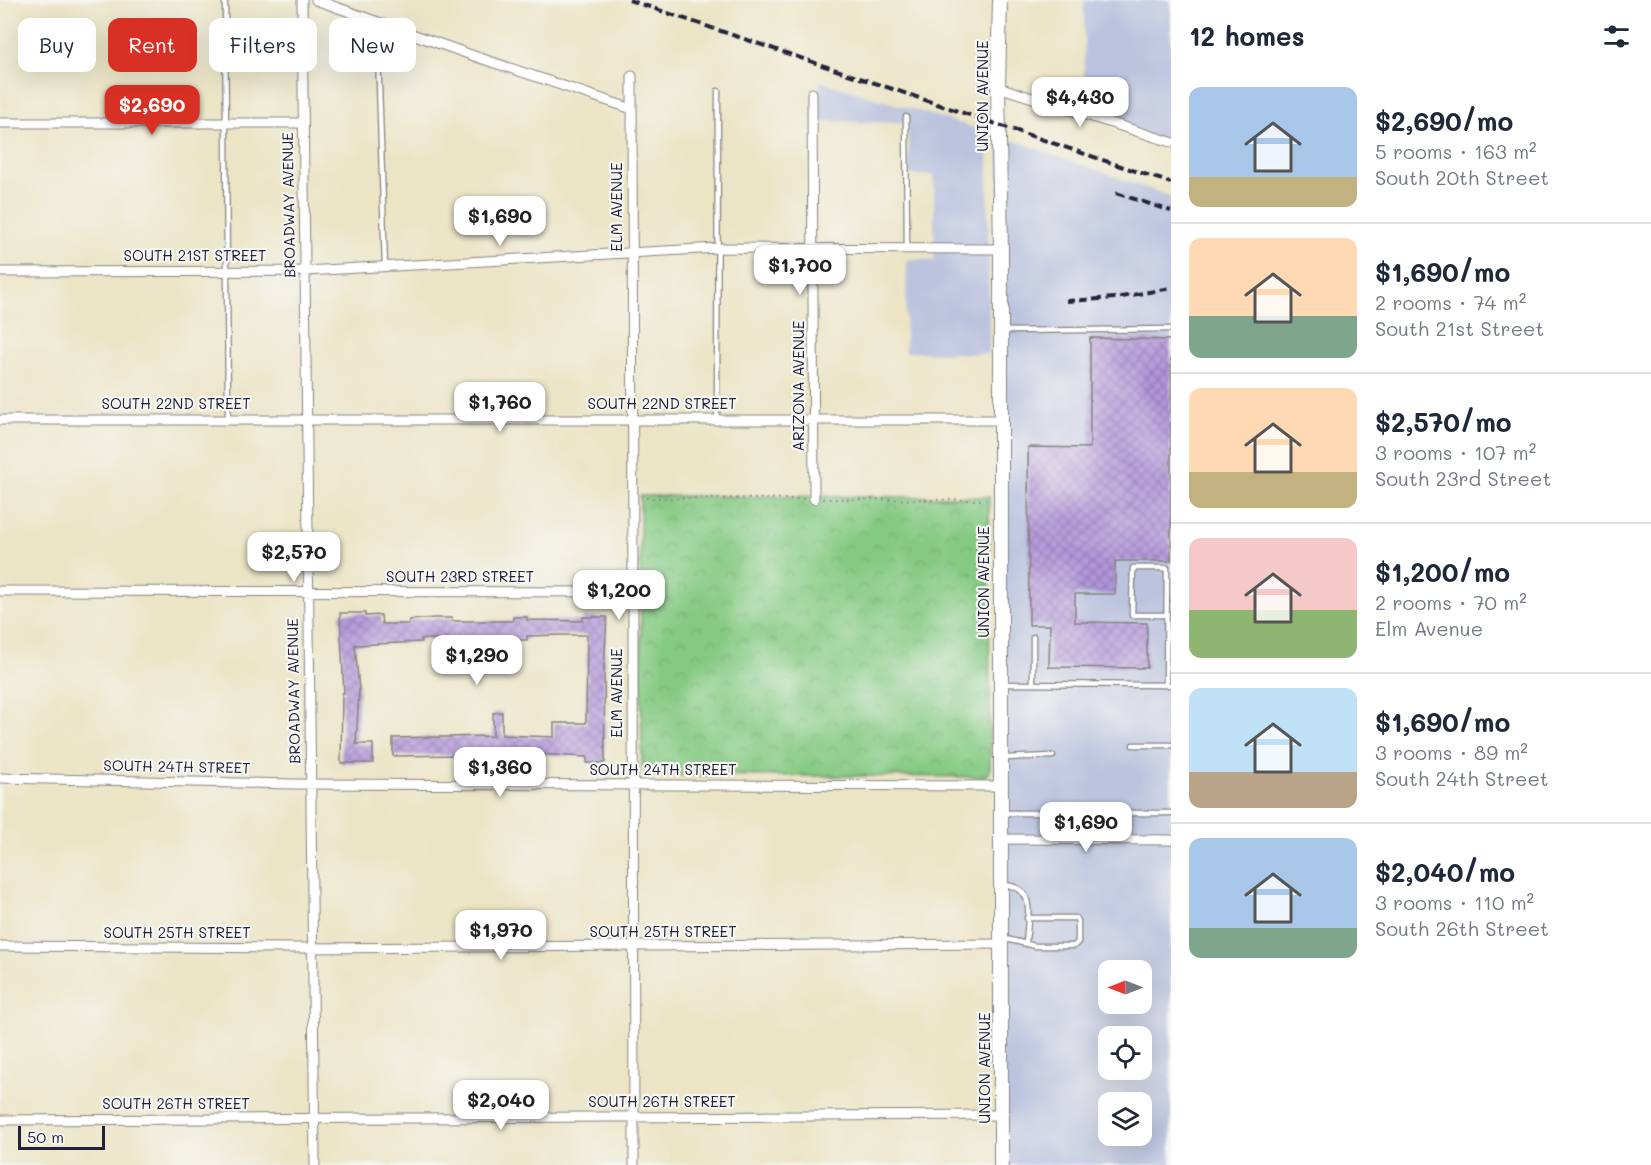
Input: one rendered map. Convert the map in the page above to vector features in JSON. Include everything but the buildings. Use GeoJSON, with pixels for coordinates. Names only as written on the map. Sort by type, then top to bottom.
{"type":"FeatureCollection","features":[{"type":"Feature","properties":{"kind":"street","name":"BROADWAY AVENUE"},"geometry":{"type":"LineString","coordinates":[[302,0],[315,1165]]}},
{"type":"Feature","properties":{"kind":"street"},"geometry":{"type":"LineString","coordinates":[[316,0],[366,18]]}},
{"type":"Feature","properties":{"kind":"street","name":"UNION AVENUE"},"geometry":{"type":"LineString","coordinates":[[1000,0],[998,87],[1001,249],[1001,1165]]}},
{"type":"Feature","properties":{"kind":"street"},"geometry":{"type":"LineString","coordinates":[[416,35],[632,109]]}},
{"type":"Feature","properties":{"kind":"street","name":"ELM AVENUE"},"geometry":{"type":"LineString","coordinates":[[632,76],[634,1165]]}},
{"type":"Feature","properties":{"kind":"street"},"geometry":{"type":"LineString","coordinates":[[998,87],[1171,142]]}},
{"type":"Feature","properties":{"kind":"street","name":"ARIZONA AVENUE"},"geometry":{"type":"LineString","coordinates":[[812,93],[814,499]]}},
{"type":"Feature","properties":{"kind":"street"},"geometry":{"type":"LineString","coordinates":[[0,123],[303,123]]}},
{"type":"Feature","properties":{"kind":"street","name":"SOUTH 21ST STREET"},"geometry":{"type":"LineString","coordinates":[[0,272],[305,271],[718,248],[1001,249]]}},
{"type":"Feature","properties":{"kind":"street","name":"SOUTH 22ND STREET"},"geometry":{"type":"LineString","coordinates":[[0,420],[1001,420]]}},
{"type":"Feature","properties":{"kind":"street","name":"SOUTH 23RD STREET"},"geometry":{"type":"LineString","coordinates":[[0,591],[632,592]]}},
{"type":"Feature","properties":{"kind":"street","name":"SOUTH 24TH STREET"},"geometry":{"type":"LineString","coordinates":[[0,778],[311,784],[1001,786]]}},
{"type":"Feature","properties":{"kind":"street"},"geometry":{"type":"LineString","coordinates":[[1001,839],[1171,840]]}},
{"type":"Feature","properties":{"kind":"street","name":"SOUTH 25TH STREET"},"geometry":{"type":"LineString","coordinates":[[0,946],[633,947],[1002,941]]}},
{"type":"Feature","properties":{"kind":"street","name":"SOUTH 26TH STREET"},"geometry":{"type":"LineString","coordinates":[[0,1120],[1001,1115]]}},
{"type":"Feature","properties":{"kind":"lane"},"geometry":{"type":"LineString","coordinates":[[225,0],[228,419]]}},
{"type":"Feature","properties":{"kind":"lane"},"geometry":{"type":"LineString","coordinates":[[379,72],[385,267]]}},
{"type":"Feature","properties":{"kind":"lane"},"geometry":{"type":"LineString","coordinates":[[717,419],[718,90]]}},
{"type":"Feature","properties":{"kind":"lane"},"geometry":{"type":"LineString","coordinates":[[906,117],[907,249]]}},
{"type":"Feature","properties":{"kind":"lane"},"geometry":{"type":"LineString","coordinates":[[1001,331],[1171,328]]}},
{"type":"Feature","properties":{"kind":"lane"},"geometry":{"type":"LineString","coordinates":[[1001,684],[1169,685],[1166,615],[1167,568],[1133,568],[1132,615],[1166,615]]}},
{"type":"Feature","properties":{"kind":"lane"},"geometry":{"type":"LineString","coordinates":[[1033,637],[1033,684]]}},
{"type":"Feature","properties":{"kind":"lane"},"geometry":{"type":"LineString","coordinates":[[1133,745],[1171,745]]}},
{"type":"Feature","properties":{"kind":"lane"},"geometry":{"type":"LineString","coordinates":[[1001,758],[1053,756]]}},
{"type":"Feature","properties":{"kind":"lane"},"geometry":{"type":"LineString","coordinates":[[1001,813],[1171,813]]}},
{"type":"Feature","properties":{"kind":"lane"},"geometry":{"type":"LineString","coordinates":[[1002,885],[1013,885],[1026,894],[1026,944]]}},
{"type":"Feature","properties":{"kind":"lane"},"geometry":{"type":"LineString","coordinates":[[1002,941],[1063,946],[1074,946],[1078,942],[1076,918],[1027,918]]}},
{"type":"Feature","properties":{"kind":"shaded area"},"geometry":{"type":"Polygon","coordinates":[[[1084,0],[1171,0],[1171,142],[1084,115],[1084,0]]]}},
{"type":"Feature","properties":{"kind":"shaded area"},"geometry":{"type":"Polygon","coordinates":[[[819,81],[988,132],[989,354],[905,352],[907,259],[934,260],[934,175],[909,175],[908,123],[820,121],[819,81]]]}},
{"type":"Feature","properties":{"kind":"shaded area"},"geometry":{"type":"Polygon","coordinates":[[[999,135],[1171,197],[1171,1165],[1001,1165],[999,135]]]}},
{"type":"Feature","properties":{"kind":"green space"},"geometry":{"type":"Polygon","coordinates":[[[640,496],[989,497],[990,771],[984,777],[650,775],[646,773],[642,767],[640,496]]]}},
{"type":"Feature","properties":{"kind":"railway"},"geometry":{"type":"LineString","coordinates":[[629,0],[1171,183]]}},
{"type":"Feature","properties":{"kind":"railway"},"geometry":{"type":"LineString","coordinates":[[1116,193],[1171,211]]}},
{"type":"Feature","properties":{"kind":"railway"},"geometry":{"type":"LineString","coordinates":[[1066,301],[1116,298],[1171,288]]}}]}
